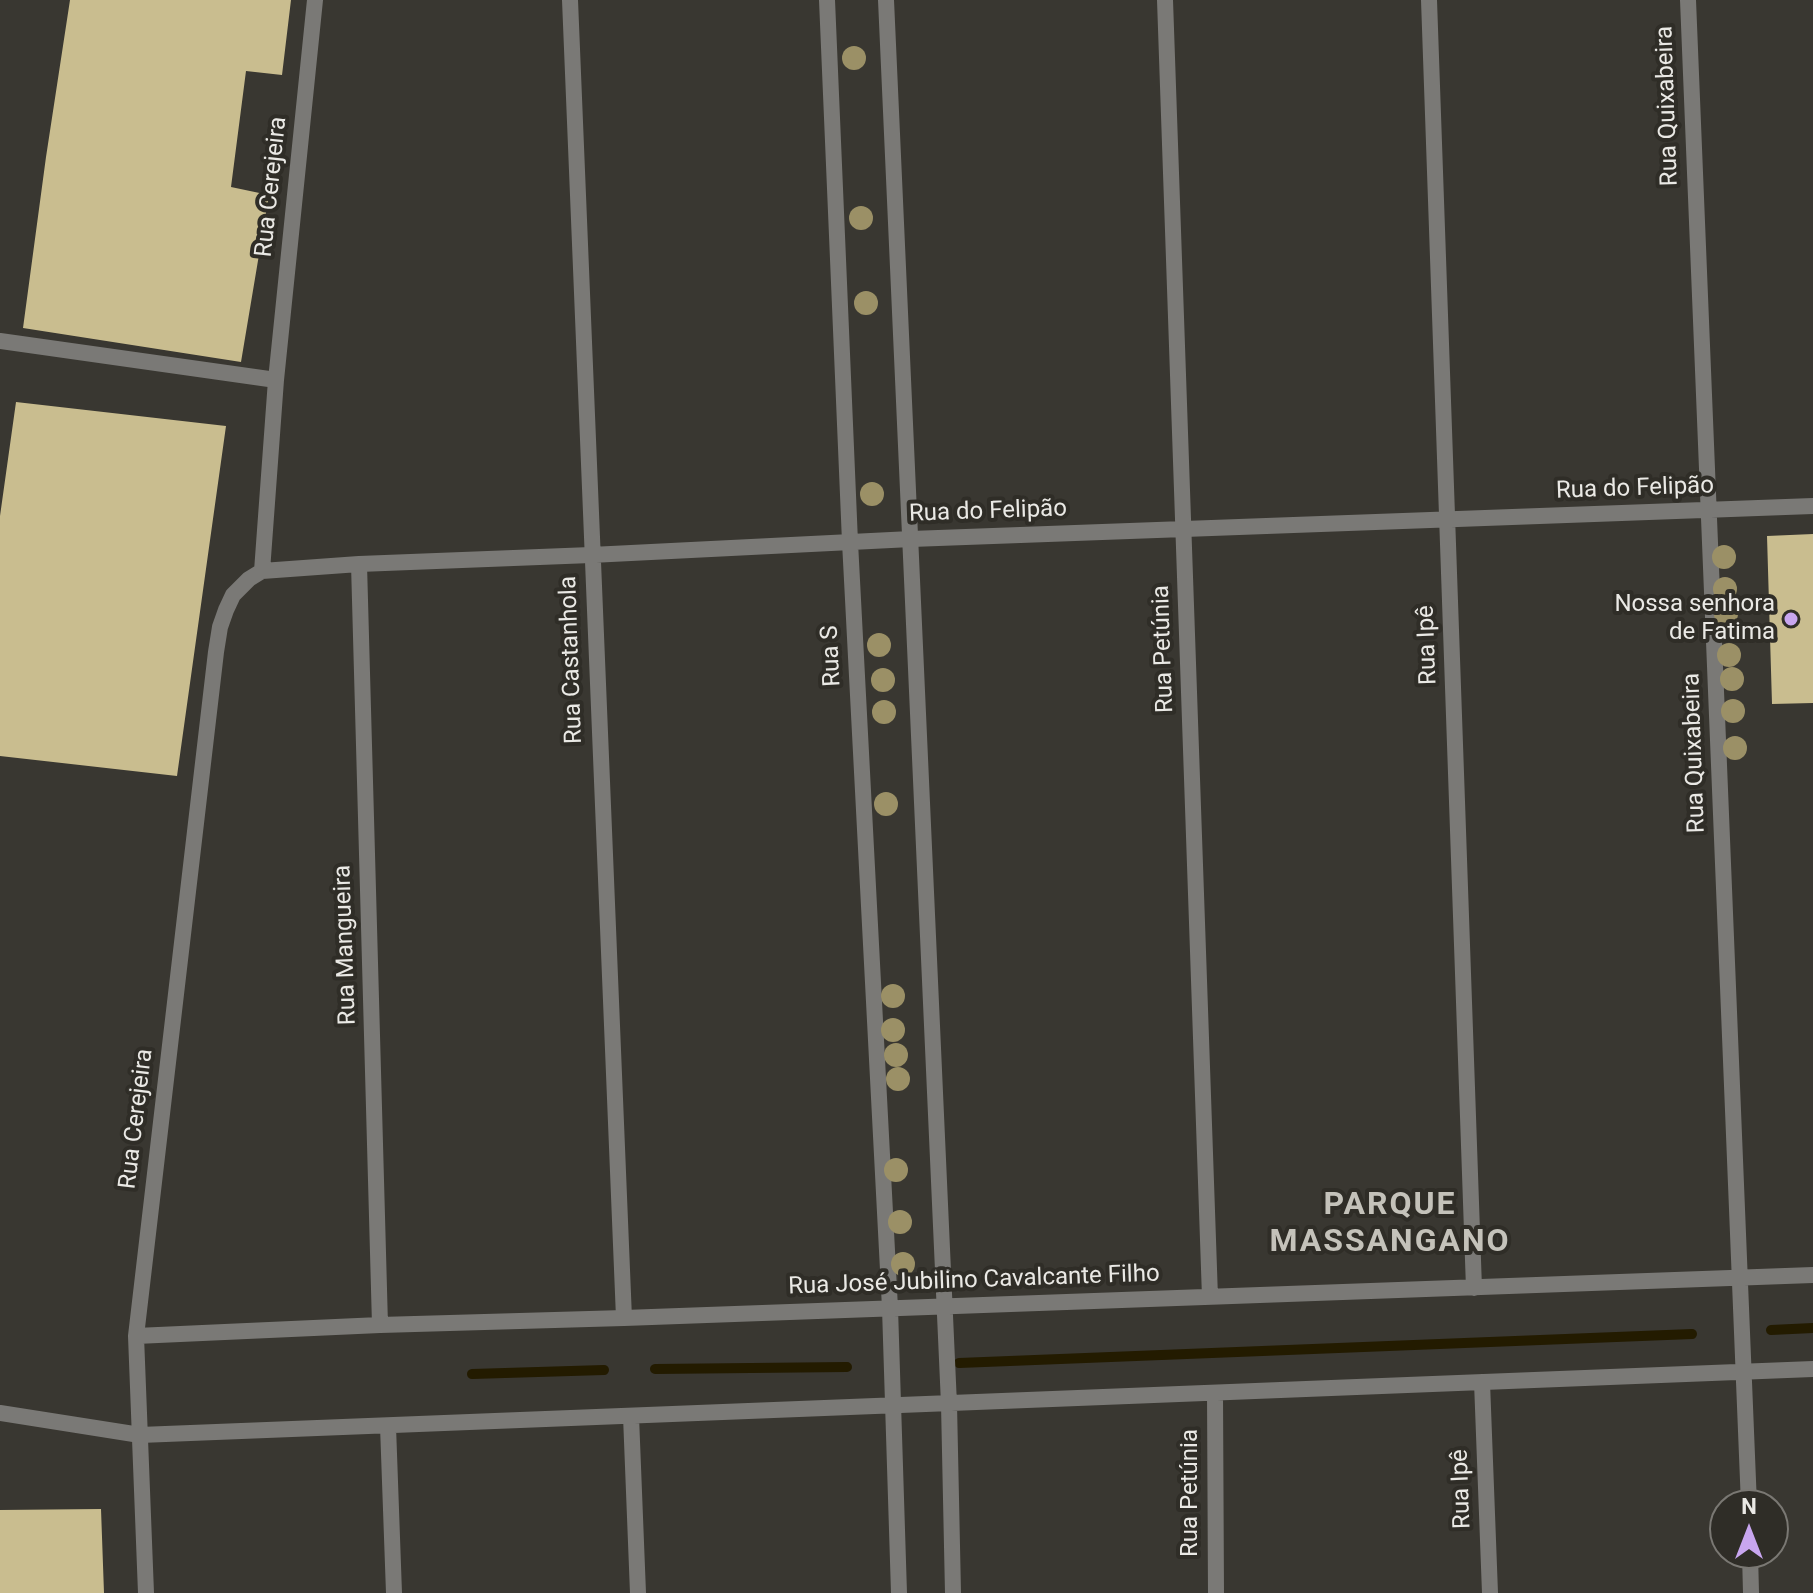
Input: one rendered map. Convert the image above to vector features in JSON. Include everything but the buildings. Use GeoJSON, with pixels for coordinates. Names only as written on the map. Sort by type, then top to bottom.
{"type":"FeatureCollection","features":[{"type":"Feature","properties":{"kind":"street","name":"Rua Cerejeira"},"geometry":{"type":"LineString","coordinates":[[276,380],[315,0]]}},
{"type":"Feature","properties":{"kind":"street","name":"Rua Castanhola"},"geometry":{"type":"LineString","coordinates":[[570,0],[624,1318]]}},
{"type":"Feature","properties":{"kind":"street","name":"Rua S"},"geometry":{"type":"LineString","coordinates":[[827,0],[850,542],[890,1308],[899,1593]]}},
{"type":"Feature","properties":{"kind":"street"},"geometry":{"type":"LineString","coordinates":[[886,0],[949,1404],[953,1593]]}},
{"type":"Feature","properties":{"kind":"street","name":"Rua Petúnia"},"geometry":{"type":"LineString","coordinates":[[1165,0],[1210,1297]]}},
{"type":"Feature","properties":{"kind":"street","name":"Rua Ipê"},"geometry":{"type":"LineString","coordinates":[[1429,0],[1474,1288]]}},
{"type":"Feature","properties":{"kind":"street","name":"Rua Quixabeira"},"geometry":{"type":"LineString","coordinates":[[1688,0],[1748,1489]]}},
{"type":"Feature","properties":{"kind":"street"},"geometry":{"type":"LineString","coordinates":[[0,341],[276,380],[262,571]]}},
{"type":"Feature","properties":{"kind":"street","name":"Rua do Felipão"},"geometry":{"type":"LineString","coordinates":[[262,571],[911,539],[1813,506]]}},
{"type":"Feature","properties":{"kind":"street","name":"Rua Mangueira"},"geometry":{"type":"LineString","coordinates":[[359,564],[380,1325]]}},
{"type":"Feature","properties":{"kind":"street","name":"Rua Cerejeira"},"geometry":{"type":"LineString","coordinates":[[146,1593],[136,1336],[220,627],[233,595],[262,571]]}},
{"type":"Feature","properties":{"kind":"street","name":"Rua José Jubilino Cavalcante Filho"},"geometry":{"type":"LineString","coordinates":[[136,1336],[1813,1275]]}},
{"type":"Feature","properties":{"kind":"street"},"geometry":{"type":"LineString","coordinates":[[0,1413],[140,1435],[1813,1369]]}},
{"type":"Feature","properties":{"kind":"street","name":"Rua Ipê"},"geometry":{"type":"LineString","coordinates":[[1482,1382],[1490,1593]]}},
{"type":"Feature","properties":{"kind":"street","name":"Rua Petúnia"},"geometry":{"type":"LineString","coordinates":[[1215,1393],[1216,1593]]}},
{"type":"Feature","properties":{"kind":"street"},"geometry":{"type":"LineString","coordinates":[[631,1416],[638,1593]]}},
{"type":"Feature","properties":{"kind":"street"},"geometry":{"type":"LineString","coordinates":[[388,1426],[394,1593]]}},
{"type":"Feature","properties":{"kind":"street"},"geometry":{"type":"LineString","coordinates":[[1750,1569],[1751,1593]]}},
{"type":"Feature","properties":{"kind":"waterway"},"geometry":{"type":"LineString","coordinates":[[1771,1330],[1813,1328]]}},
{"type":"Feature","properties":{"kind":"waterway"},"geometry":{"type":"LineString","coordinates":[[959,1363],[1692,1334]]}},
{"type":"Feature","properties":{"kind":"waterway"},"geometry":{"type":"LineString","coordinates":[[655,1369],[847,1367]]}},
{"type":"Feature","properties":{"kind":"waterway"},"geometry":{"type":"LineString","coordinates":[[472,1374],[604,1370]]}},
{"type":"Feature","properties":{"kind":"place","name":"Nossa senhora de Fatima"},"geometry":{"type":"Point","coordinates":[1791,619]}},
{"type":"Feature","properties":{"kind":"district","name":"PARQUE MASSANGANO"},"geometry":{"type":"Point","coordinates":[1390,1224]}}]}
